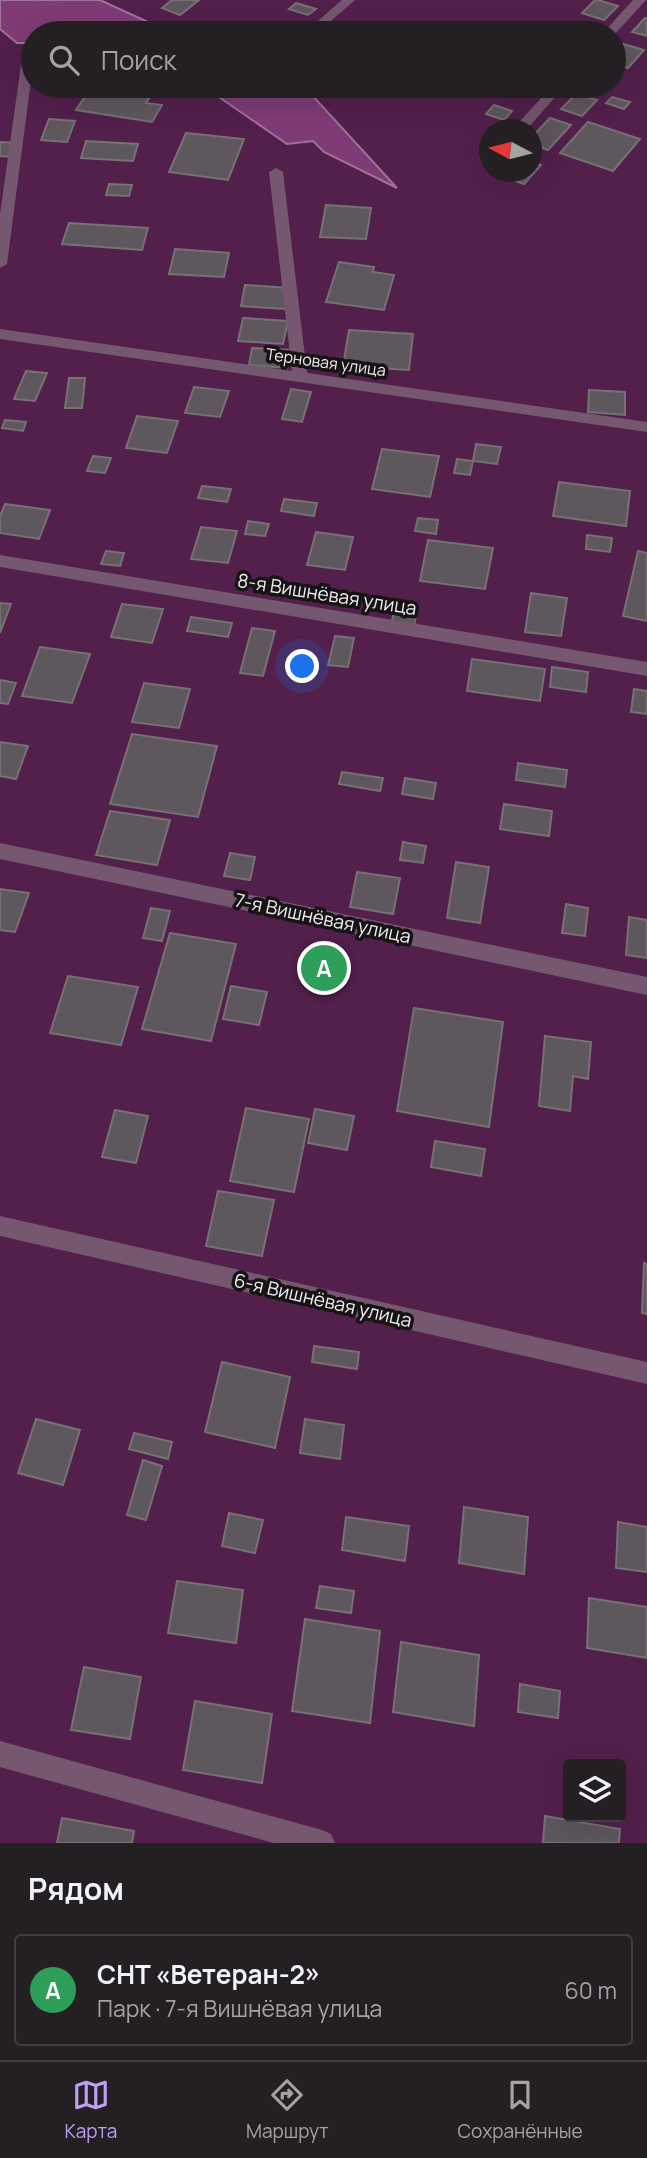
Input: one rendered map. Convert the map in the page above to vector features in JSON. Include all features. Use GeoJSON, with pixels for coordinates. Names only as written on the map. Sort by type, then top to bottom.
{"type":"FeatureCollection","features":[{"type":"Feature","properties":{"kind":"street"},"geometry":{"type":"LineString","coordinates":[[324,21],[349,0]]}},
{"type":"Feature","properties":{"kind":"street"},"geometry":{"type":"LineString","coordinates":[[620,21],[640,0]]}},
{"type":"Feature","properties":{"kind":"street"},"geometry":{"type":"LineString","coordinates":[[0,264],[22,98]]}},
{"type":"Feature","properties":{"kind":"street"},"geometry":{"type":"LineString","coordinates":[[528,119],[548,98]]}},
{"type":"Feature","properties":{"kind":"street"},"geometry":{"type":"LineString","coordinates":[[276,172],[300,375]]}},
{"type":"Feature","properties":{"kind":"street","name":"Терновая улица"},"geometry":{"type":"LineString","coordinates":[[0,334],[300,375],[647,427]]}},
{"type":"Feature","properties":{"kind":"street","name":"8-я Вишнёвая улица"},"geometry":{"type":"LineString","coordinates":[[0,561],[647,668]]}},
{"type":"Feature","properties":{"kind":"street","name":"7-я Вишнёвая улица"},"geometry":{"type":"LineString","coordinates":[[0,851],[647,986]]}},
{"type":"Feature","properties":{"kind":"street","name":"6-я Вишнёвая улица"},"geometry":{"type":"LineString","coordinates":[[0,1226],[647,1373]]}},
{"type":"Feature","properties":{"kind":"street"},"geometry":{"type":"LineString","coordinates":[[0,1754],[322,1843]]}},
{"type":"Feature","properties":{"kind":"shaded area"},"geometry":{"type":"Polygon","coordinates":[[[0,0],[647,0],[647,1843],[0,1843],[0,0]]]}},
{"type":"Feature","properties":{"kind":"shaded area"},"geometry":{"type":"Polygon","coordinates":[[[0,0],[100,0],[146,21],[21,21],[21,43],[17,43],[0,29],[0,0]]]}},
{"type":"Feature","properties":{"kind":"shaded area"},"geometry":{"type":"Polygon","coordinates":[[[220,98],[315,98],[397,188],[324,152],[313,141],[287,144],[220,98]]]}},
{"type":"Feature","properties":{"kind":"building"},"geometry":{"type":"Polygon","coordinates":[[[172,0],[199,0],[180,15],[162,8],[172,0]]]}},
{"type":"Feature","properties":{"kind":"building"},"geometry":{"type":"Polygon","coordinates":[[[595,0],[618,6],[604,20],[582,13],[595,0]]]}},
{"type":"Feature","properties":{"kind":"building"},"geometry":{"type":"Polygon","coordinates":[[[296,3],[316,9],[308,15],[289,9],[296,3]]]}},
{"type":"Feature","properties":{"kind":"building"},"geometry":{"type":"Polygon","coordinates":[[[645,18],[647,36],[632,32],[645,18]]]}},
{"type":"Feature","properties":{"kind":"building"},"geometry":{"type":"Polygon","coordinates":[[[626,45],[644,50],[628,68],[626,45]]]}},
{"type":"Feature","properties":{"kind":"building"},"geometry":{"type":"Polygon","coordinates":[[[84,98],[149,98],[146,103],[162,105],[152,122],[76,110],[84,98]]]}},
{"type":"Feature","properties":{"kind":"building"},"geometry":{"type":"Polygon","coordinates":[[[572,98],[597,100],[582,116],[561,109],[572,98]]]}},
{"type":"Feature","properties":{"kind":"building"},"geometry":{"type":"Polygon","coordinates":[[[611,98],[630,102],[624,109],[606,103],[611,98]]]}},
{"type":"Feature","properties":{"kind":"building"},"geometry":{"type":"Polygon","coordinates":[[[494,105],[512,111],[505,119],[486,114],[494,105]]]}},
{"type":"Feature","properties":{"kind":"building"},"geometry":{"type":"Polygon","coordinates":[[[550,118],[571,125],[548,150],[542,148],[542,126],[550,118]]]}},
{"type":"Feature","properties":{"kind":"building"},"geometry":{"type":"Polygon","coordinates":[[[49,119],[75,121],[67,142],[41,140],[49,119]]]}},
{"type":"Feature","properties":{"kind":"building"},"geometry":{"type":"Polygon","coordinates":[[[588,122],[640,139],[613,171],[560,153],[588,122]]]}},
{"type":"Feature","properties":{"kind":"building"},"geometry":{"type":"Polygon","coordinates":[[[186,133],[244,139],[228,180],[169,172],[186,133]]]}},
{"type":"Feature","properties":{"kind":"building"},"geometry":{"type":"Polygon","coordinates":[[[86,141],[138,144],[133,161],[81,158],[86,141]]]}},
{"type":"Feature","properties":{"kind":"building"},"geometry":{"type":"Polygon","coordinates":[[[0,142],[18,143],[13,157],[0,156],[0,142]]]}},
{"type":"Feature","properties":{"kind":"building"},"geometry":{"type":"Polygon","coordinates":[[[109,184],[132,185],[129,196],[106,195],[109,184]]]}},
{"type":"Feature","properties":{"kind":"building"},"geometry":{"type":"Polygon","coordinates":[[[326,205],[371,208],[366,239],[320,237],[326,205]]]}},
{"type":"Feature","properties":{"kind":"building"},"geometry":{"type":"Polygon","coordinates":[[[69,223],[148,228],[142,250],[62,244],[69,223]]]}},
{"type":"Feature","properties":{"kind":"building"},"geometry":{"type":"Polygon","coordinates":[[[175,249],[229,253],[224,277],[169,274],[175,249]]]}},
{"type":"Feature","properties":{"kind":"building"},"geometry":{"type":"Polygon","coordinates":[[[339,262],[374,267],[373,272],[394,275],[384,310],[326,302],[339,262]]]}},
{"type":"Feature","properties":{"kind":"building"},"geometry":{"type":"Polygon","coordinates":[[[245,285],[289,288],[285,309],[241,306],[245,285]]]}},
{"type":"Feature","properties":{"kind":"building"},"geometry":{"type":"Polygon","coordinates":[[[243,318],[288,321],[283,344],[238,341],[243,318]]]}},
{"type":"Feature","properties":{"kind":"building"},"geometry":{"type":"Polygon","coordinates":[[[349,330],[413,334],[409,370],[343,366],[349,330]]]}},
{"type":"Feature","properties":{"kind":"building"},"geometry":{"type":"Polygon","coordinates":[[[252,348],[290,350],[287,368],[249,365],[252,348]]]}},
{"type":"Feature","properties":{"kind":"building"},"geometry":{"type":"Polygon","coordinates":[[[26,371],[47,373],[35,401],[14,399],[26,371]]]}},
{"type":"Feature","properties":{"kind":"building"},"geometry":{"type":"Polygon","coordinates":[[[69,378],[85,378],[82,408],[65,408],[69,378]]]}},
{"type":"Feature","properties":{"kind":"building"},"geometry":{"type":"Polygon","coordinates":[[[194,387],[229,391],[220,417],[185,413],[194,387]]]}},
{"type":"Feature","properties":{"kind":"building"},"geometry":{"type":"Polygon","coordinates":[[[291,389],[311,392],[302,422],[282,419],[291,389]]]}},
{"type":"Feature","properties":{"kind":"building"},"geometry":{"type":"Polygon","coordinates":[[[589,390],[625,392],[625,415],[588,412],[589,390]]]}},
{"type":"Feature","properties":{"kind":"building"},"geometry":{"type":"Polygon","coordinates":[[[137,416],[178,421],[167,453],[126,448],[137,416]]]}},
{"type":"Feature","properties":{"kind":"building"},"geometry":{"type":"Polygon","coordinates":[[[5,420],[26,422],[23,431],[2,428],[5,420]]]}},
{"type":"Feature","properties":{"kind":"building"},"geometry":{"type":"Polygon","coordinates":[[[476,444],[501,447],[497,464],[473,461],[476,444]]]}},
{"type":"Feature","properties":{"kind":"building"},"geometry":{"type":"Polygon","coordinates":[[[382,449],[439,456],[430,497],[372,489],[382,449]]]}},
{"type":"Feature","properties":{"kind":"building"},"geometry":{"type":"Polygon","coordinates":[[[93,456],[111,458],[105,473],[87,471],[93,456]]]}},
{"type":"Feature","properties":{"kind":"building"},"geometry":{"type":"Polygon","coordinates":[[[457,459],[473,461],[470,475],[454,473],[457,459]]]}},
{"type":"Feature","properties":{"kind":"building"},"geometry":{"type":"Polygon","coordinates":[[[559,482],[630,491],[626,526],[553,516],[559,482]]]}},
{"type":"Feature","properties":{"kind":"building"},"geometry":{"type":"Polygon","coordinates":[[[202,486],[231,489],[227,502],[198,498],[202,486]]]}},
{"type":"Feature","properties":{"kind":"building"},"geometry":{"type":"Polygon","coordinates":[[[284,499],[317,503],[314,516],[281,511],[284,499]]]}},
{"type":"Feature","properties":{"kind":"building"},"geometry":{"type":"Polygon","coordinates":[[[5,504],[50,510],[39,539],[0,533],[0,516],[5,504]]]}},
{"type":"Feature","properties":{"kind":"building"},"geometry":{"type":"Polygon","coordinates":[[[418,518],[438,520],[436,534],[415,531],[418,518]]]}},
{"type":"Feature","properties":{"kind":"building"},"geometry":{"type":"Polygon","coordinates":[[[248,521],[269,524],[265,536],[245,534],[248,521]]]}},
{"type":"Feature","properties":{"kind":"building"},"geometry":{"type":"Polygon","coordinates":[[[201,527],[237,531],[228,563],[191,559],[201,527]]]}},
{"type":"Feature","properties":{"kind":"building"},"geometry":{"type":"Polygon","coordinates":[[[316,532],[353,537],[345,570],[307,565],[316,532]]]}},
{"type":"Feature","properties":{"kind":"building"},"geometry":{"type":"Polygon","coordinates":[[[587,535],[612,538],[610,552],[586,549],[587,535]]]}},
{"type":"Feature","properties":{"kind":"building"},"geometry":{"type":"Polygon","coordinates":[[[428,540],[493,548],[485,589],[420,581],[428,540]]]}},
{"type":"Feature","properties":{"kind":"building"},"geometry":{"type":"Polygon","coordinates":[[[106,551],[124,553],[120,566],[101,564],[106,551]]]}},
{"type":"Feature","properties":{"kind":"building"},"geometry":{"type":"Polygon","coordinates":[[[638,551],[647,553],[647,621],[623,616],[638,551]]]}},
{"type":"Feature","properties":{"kind":"building"},"geometry":{"type":"Polygon","coordinates":[[[531,593],[567,598],[561,636],[525,632],[531,593]]]}},
{"type":"Feature","properties":{"kind":"building"},"geometry":{"type":"Polygon","coordinates":[[[0,603],[11,604],[0,633],[0,603]]]}},
{"type":"Feature","properties":{"kind":"building"},"geometry":{"type":"Polygon","coordinates":[[[122,604],[163,609],[152,643],[111,637],[122,604]]]}},
{"type":"Feature","properties":{"kind":"building"},"geometry":{"type":"Polygon","coordinates":[[[396,605],[417,608],[414,627],[391,624],[396,605]]]}},
{"type":"Feature","properties":{"kind":"building"},"geometry":{"type":"Polygon","coordinates":[[[191,617],[232,623],[228,637],[187,631],[191,617]]]}},
{"type":"Feature","properties":{"kind":"building"},"geometry":{"type":"Polygon","coordinates":[[[252,628],[275,631],[263,676],[240,673],[252,628]]]}},
{"type":"Feature","properties":{"kind":"building"},"geometry":{"type":"Polygon","coordinates":[[[335,636],[354,638],[348,667],[328,665],[335,636]]]}},
{"type":"Feature","properties":{"kind":"building"},"geometry":{"type":"Polygon","coordinates":[[[40,647],[90,654],[72,703],[22,696],[40,647]]]}},
{"type":"Feature","properties":{"kind":"building"},"geometry":{"type":"Polygon","coordinates":[[[472,659],[545,669],[540,701],[467,691],[472,659]]]}},
{"type":"Feature","properties":{"kind":"building"},"geometry":{"type":"Polygon","coordinates":[[[552,667],[588,672],[586,692],[550,687],[552,667]]]}},
{"type":"Feature","properties":{"kind":"building"},"geometry":{"type":"Polygon","coordinates":[[[0,680],[16,683],[8,704],[0,703],[0,680]]]}},
{"type":"Feature","properties":{"kind":"building"},"geometry":{"type":"Polygon","coordinates":[[[144,683],[190,689],[179,728],[132,722],[144,683]]]}},
{"type":"Feature","properties":{"kind":"building"},"geometry":{"type":"Polygon","coordinates":[[[634,689],[647,691],[647,714],[631,712],[634,689]]]}},
{"type":"Feature","properties":{"kind":"building"},"geometry":{"type":"Polygon","coordinates":[[[132,734],[217,746],[198,817],[110,804],[132,734]]]}},
{"type":"Feature","properties":{"kind":"building"},"geometry":{"type":"Polygon","coordinates":[[[0,742],[28,746],[16,779],[0,776],[0,742]]]}},
{"type":"Feature","properties":{"kind":"building"},"geometry":{"type":"Polygon","coordinates":[[[518,763],[567,770],[565,787],[516,780],[518,763]]]}},
{"type":"Feature","properties":{"kind":"building"},"geometry":{"type":"Polygon","coordinates":[[[342,772],[383,778],[380,791],[339,784],[342,772]]]}},
{"type":"Feature","properties":{"kind":"building"},"geometry":{"type":"Polygon","coordinates":[[[405,778],[436,783],[433,799],[402,794],[405,778]]]}},
{"type":"Feature","properties":{"kind":"building"},"geometry":{"type":"Polygon","coordinates":[[[504,804],[552,811],[549,836],[500,829],[504,804]]]}},
{"type":"Feature","properties":{"kind":"building"},"geometry":{"type":"Polygon","coordinates":[[[110,811],[170,820],[157,865],[96,855],[110,811]]]}},
{"type":"Feature","properties":{"kind":"building"},"geometry":{"type":"Polygon","coordinates":[[[403,842],[426,846],[423,863],[400,860],[403,842]]]}},
{"type":"Feature","properties":{"kind":"building"},"geometry":{"type":"Polygon","coordinates":[[[230,853],[255,857],[250,880],[224,876],[230,853]]]}},
{"type":"Feature","properties":{"kind":"building"},"geometry":{"type":"Polygon","coordinates":[[[456,862],[489,867],[480,923],[447,918],[456,862]]]}},
{"type":"Feature","properties":{"kind":"building"},"geometry":{"type":"Polygon","coordinates":[[[357,872],[400,878],[393,914],[350,907],[357,872]]]}},
{"type":"Feature","properties":{"kind":"building"},"geometry":{"type":"Polygon","coordinates":[[[0,889],[29,893],[15,932],[0,930],[0,889]]]}},
{"type":"Feature","properties":{"kind":"building"},"geometry":{"type":"Polygon","coordinates":[[[566,904],[588,908],[585,936],[562,933],[566,904]]]}},
{"type":"Feature","properties":{"kind":"building"},"geometry":{"type":"Polygon","coordinates":[[[151,908],[170,911],[162,941],[143,938],[151,908]]]}},
{"type":"Feature","properties":{"kind":"building"},"geometry":{"type":"Polygon","coordinates":[[[629,917],[647,920],[647,958],[626,955],[629,917]]]}},
{"type":"Feature","properties":{"kind":"building"},"geometry":{"type":"Polygon","coordinates":[[[170,933],[236,944],[211,1041],[142,1029],[170,933]]]}},
{"type":"Feature","properties":{"kind":"building"},"geometry":{"type":"Polygon","coordinates":[[[68,976],[138,987],[121,1045],[50,1033],[68,976]]]}},
{"type":"Feature","properties":{"kind":"building"},"geometry":{"type":"Polygon","coordinates":[[[231,986],[267,992],[259,1025],[223,1019],[231,986]]]}},
{"type":"Feature","properties":{"kind":"building"},"geometry":{"type":"Polygon","coordinates":[[[414,1008],[503,1022],[489,1127],[397,1111],[414,1008]]]}},
{"type":"Feature","properties":{"kind":"building"},"geometry":{"type":"Polygon","coordinates":[[[545,1036],[591,1042],[588,1079],[573,1076],[570,1111],[539,1106],[545,1036]]]}},
{"type":"Feature","properties":{"kind":"building"},"geometry":{"type":"Polygon","coordinates":[[[246,1108],[309,1119],[294,1192],[230,1181],[246,1108]]]}},
{"type":"Feature","properties":{"kind":"building"},"geometry":{"type":"Polygon","coordinates":[[[315,1109],[354,1116],[347,1150],[308,1143],[315,1109]]]}},
{"type":"Feature","properties":{"kind":"building"},"geometry":{"type":"Polygon","coordinates":[[[115,1110],[148,1116],[136,1163],[102,1157],[115,1110]]]}},
{"type":"Feature","properties":{"kind":"building"},"geometry":{"type":"Polygon","coordinates":[[[435,1141],[485,1149],[481,1176],[431,1167],[435,1141]]]}},
{"type":"Feature","properties":{"kind":"building"},"geometry":{"type":"Polygon","coordinates":[[[218,1191],[274,1200],[262,1256],[206,1246],[218,1191]]]}},
{"type":"Feature","properties":{"kind":"building"},"geometry":{"type":"Polygon","coordinates":[[[644,1263],[647,1264],[647,1314],[642,1313],[644,1263]]]}},
{"type":"Feature","properties":{"kind":"building"},"geometry":{"type":"Polygon","coordinates":[[[314,1346],[359,1352],[357,1369],[312,1362],[314,1346]]]}},
{"type":"Feature","properties":{"kind":"building"},"geometry":{"type":"Polygon","coordinates":[[[222,1362],[290,1377],[275,1448],[205,1432],[222,1362]]]}},
{"type":"Feature","properties":{"kind":"building"},"geometry":{"type":"Polygon","coordinates":[[[36,1419],[80,1430],[63,1485],[18,1473],[36,1419]]]}},
{"type":"Feature","properties":{"kind":"building"},"geometry":{"type":"Polygon","coordinates":[[[305,1419],[344,1425],[340,1459],[300,1453],[305,1419]]]}},
{"type":"Feature","properties":{"kind":"building"},"geometry":{"type":"Polygon","coordinates":[[[134,1433],[172,1442],[168,1459],[129,1449],[134,1433]]]}},
{"type":"Feature","properties":{"kind":"building"},"geometry":{"type":"Polygon","coordinates":[[[143,1460],[162,1466],[146,1520],[127,1515],[143,1460]]]}},
{"type":"Feature","properties":{"kind":"building"},"geometry":{"type":"Polygon","coordinates":[[[464,1507],[528,1517],[524,1574],[459,1563],[464,1507]]]}},
{"type":"Feature","properties":{"kind":"building"},"geometry":{"type":"Polygon","coordinates":[[[229,1513],[263,1520],[255,1553],[222,1546],[229,1513]]]}},
{"type":"Feature","properties":{"kind":"building"},"geometry":{"type":"Polygon","coordinates":[[[346,1517],[409,1526],[405,1561],[342,1550],[346,1517]]]}},
{"type":"Feature","properties":{"kind":"building"},"geometry":{"type":"Polygon","coordinates":[[[618,1522],[647,1527],[647,1572],[616,1568],[618,1522]]]}},
{"type":"Feature","properties":{"kind":"building"},"geometry":{"type":"Polygon","coordinates":[[[177,1581],[243,1590],[236,1643],[168,1633],[177,1581]]]}},
{"type":"Feature","properties":{"kind":"building"},"geometry":{"type":"Polygon","coordinates":[[[320,1586],[354,1591],[351,1613],[316,1608],[320,1586]]]}},
{"type":"Feature","properties":{"kind":"building"},"geometry":{"type":"Polygon","coordinates":[[[589,1598],[647,1607],[647,1658],[587,1648],[589,1598]]]}},
{"type":"Feature","properties":{"kind":"building"},"geometry":{"type":"Polygon","coordinates":[[[305,1619],[380,1631],[370,1723],[292,1711],[305,1619]]]}},
{"type":"Feature","properties":{"kind":"building"},"geometry":{"type":"Polygon","coordinates":[[[401,1642],[479,1655],[474,1726],[393,1712],[401,1642]]]}},
{"type":"Feature","properties":{"kind":"building"},"geometry":{"type":"Polygon","coordinates":[[[84,1667],[141,1677],[130,1739],[71,1730],[84,1667]]]}},
{"type":"Feature","properties":{"kind":"building"},"geometry":{"type":"Polygon","coordinates":[[[520,1684],[560,1691],[558,1718],[518,1712],[520,1684]]]}},
{"type":"Feature","properties":{"kind":"building"},"geometry":{"type":"Polygon","coordinates":[[[195,1701],[272,1714],[262,1783],[183,1770],[195,1701]]]}},
{"type":"Feature","properties":{"kind":"building"},"geometry":{"type":"Polygon","coordinates":[[[545,1816],[563,1819],[563,1822],[620,1829],[619,1843],[543,1843],[545,1816]]]}},
{"type":"Feature","properties":{"kind":"building"},"geometry":{"type":"Polygon","coordinates":[[[62,1818],[134,1831],[132,1843],[57,1843],[62,1818]]]}},
{"type":"Feature","properties":{"kind":"place","name":"СНТ «Ветеран-2»"},"geometry":{"type":"Point","coordinates":[324,968]}}]}
